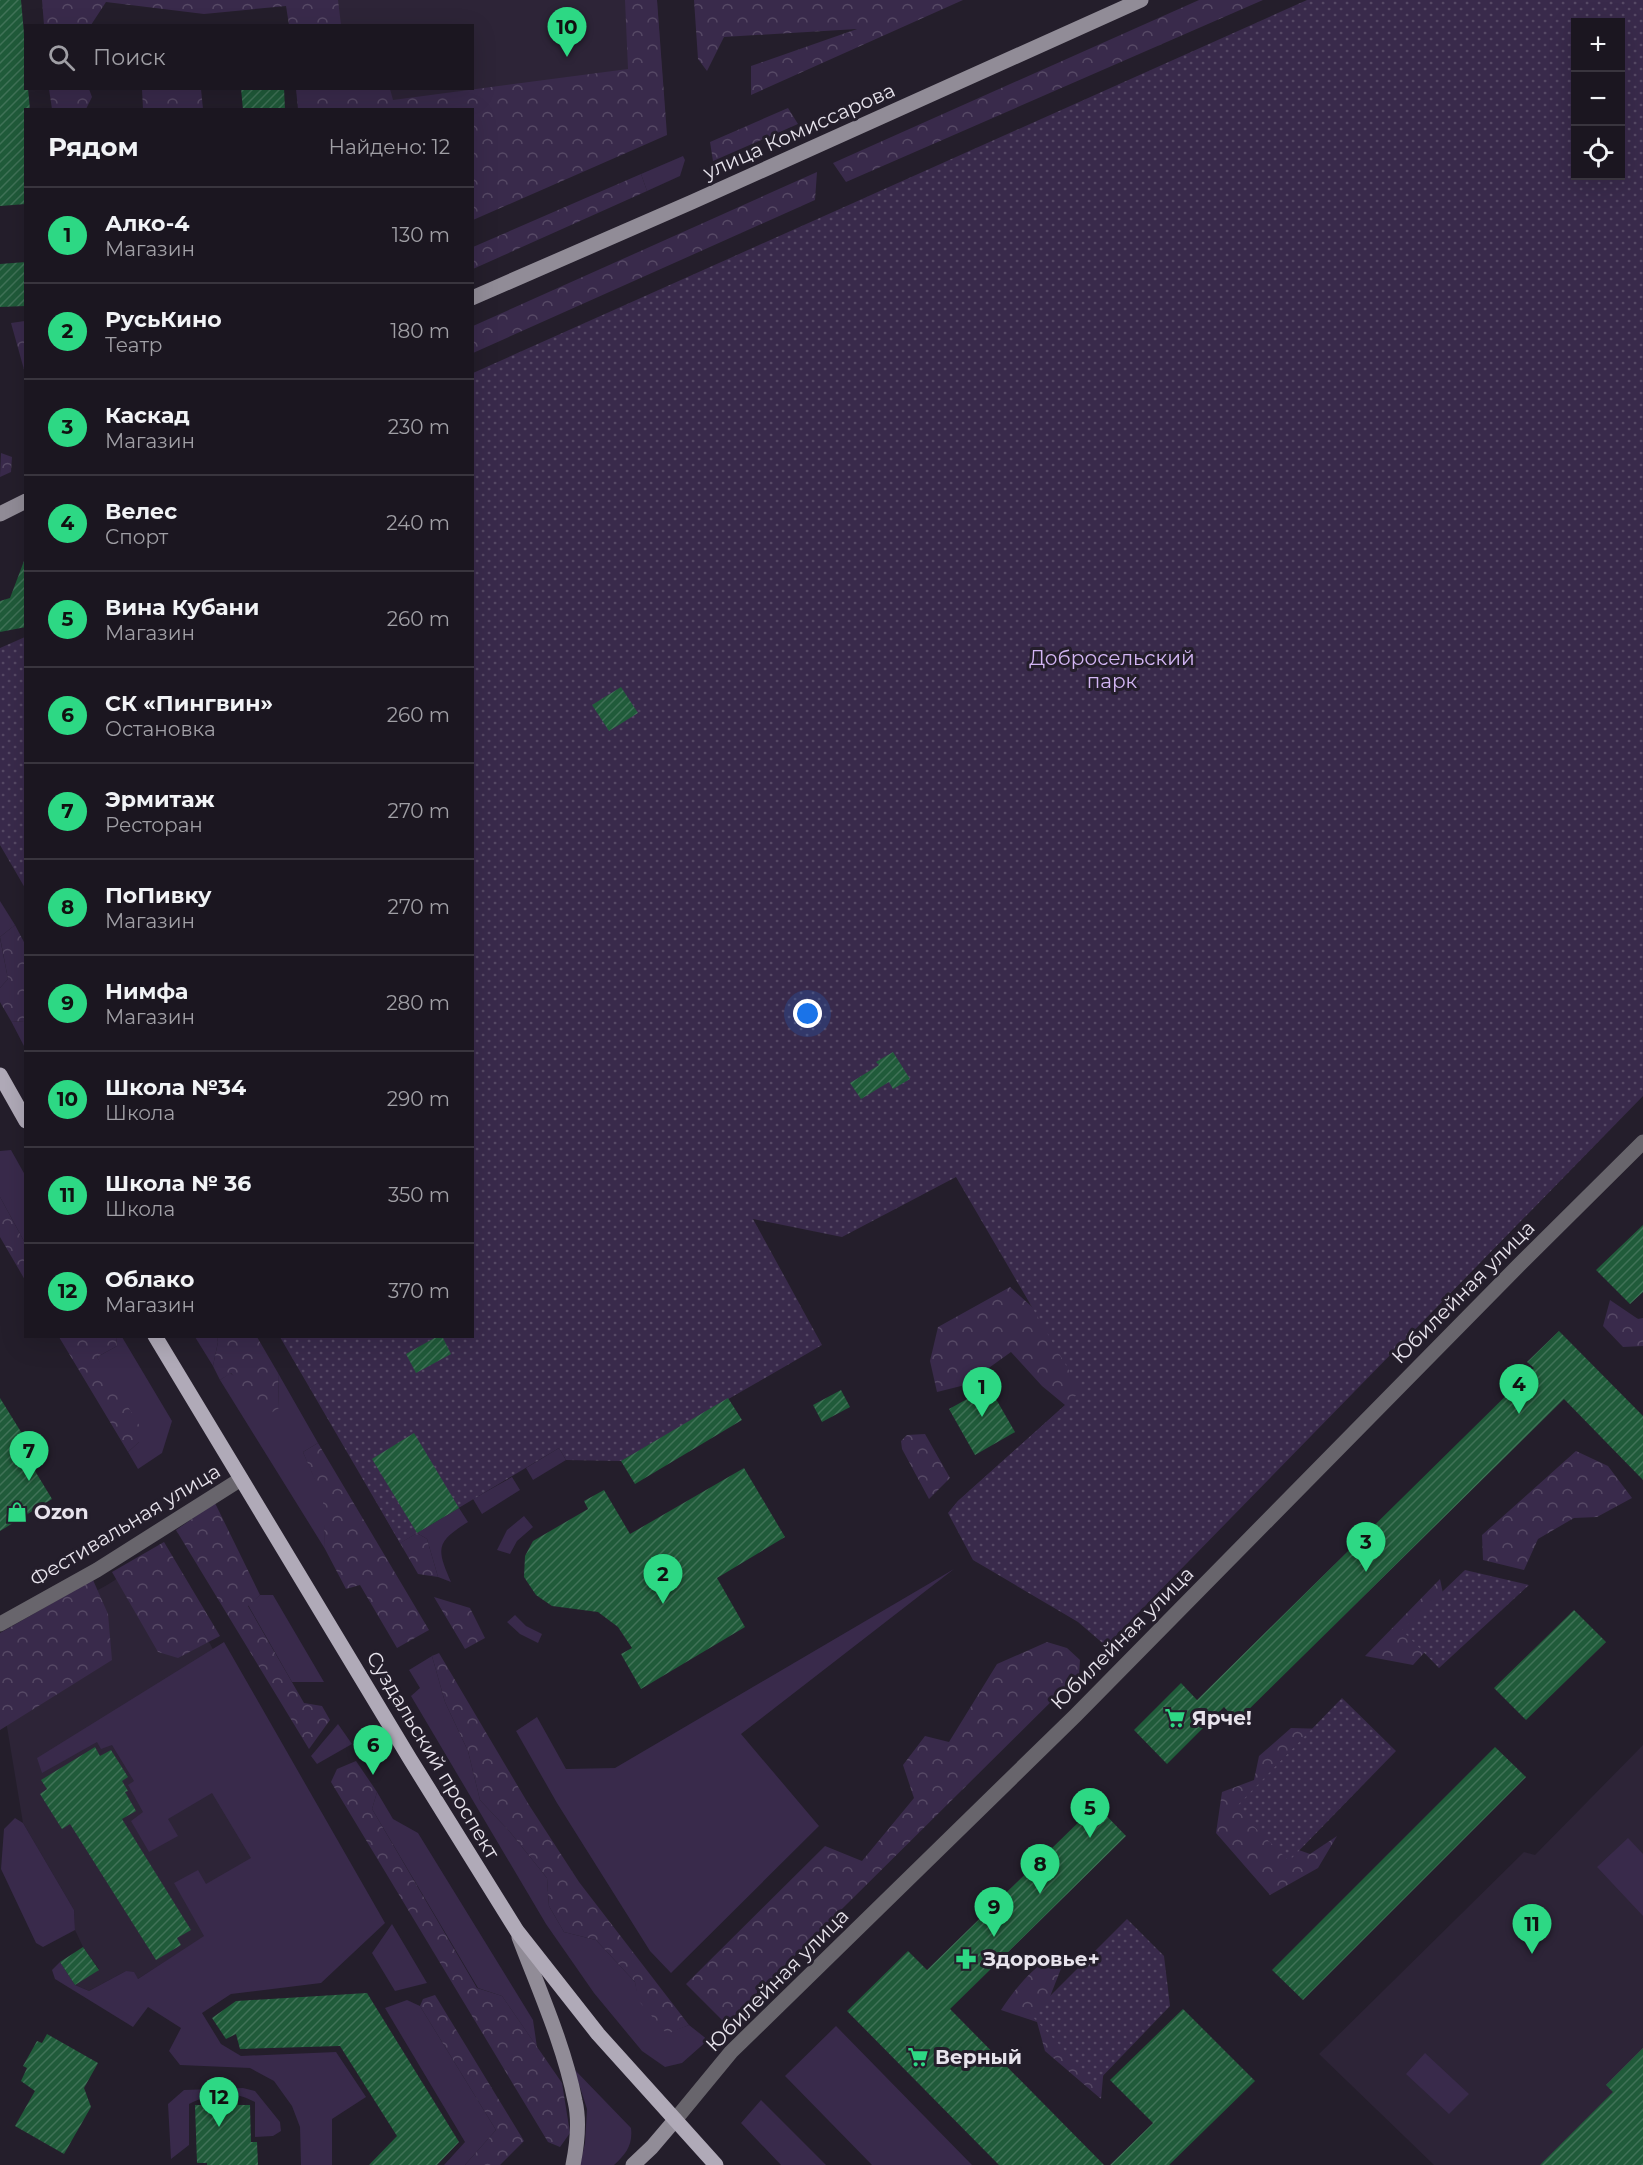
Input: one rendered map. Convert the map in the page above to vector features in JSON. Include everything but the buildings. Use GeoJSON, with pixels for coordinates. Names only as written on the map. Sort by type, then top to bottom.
{"type":"FeatureCollection","features":[{"type":"Feature","properties":{"kind":"main road","name":"улица Комиссарова"},"geometry":{"type":"LineString","coordinates":[[474,297],[1141,0]]}},
{"type":"Feature","properties":{"kind":"main road"},"geometry":{"type":"LineString","coordinates":[[0,514],[24,502]]}},
{"type":"Feature","properties":{"kind":"main road"},"geometry":{"type":"LineString","coordinates":[[0,1076],[24,1118]]}},
{"type":"Feature","properties":{"kind":"main road","name":"Суздальский проспект"},"geometry":{"type":"LineString","coordinates":[[157,1338],[430,1792],[517,1931],[598,2034],[716,2165]]}},
{"type":"Feature","properties":{"kind":"main road"},"geometry":{"type":"LineString","coordinates":[[517,1931],[564,2058],[576,2103],[577,2146],[573,2165]]}},
{"type":"Feature","properties":{"kind":"main road","name":"Юбилейная улица"},"geometry":{"type":"LineString","coordinates":[[633,2165],[675,2120]]}},
{"type":"Feature","properties":{"kind":"street","name":"Юбилейная улица"},"geometry":{"type":"LineString","coordinates":[[675,2120],[731,2052],[1092,1700],[1520,1264],[1643,1142]]}},
{"type":"Feature","properties":{"kind":"street","name":"Фестивальная улица"},"geometry":{"type":"LineString","coordinates":[[0,1624],[98,1570],[241,1479]]}},
{"type":"Feature","properties":{"kind":"shaded area"},"geometry":{"type":"Polygon","coordinates":[[[310,0],[657,0],[665,112],[318,108],[316,90],[474,90],[474,24],[312,24],[310,0]]]}},
{"type":"Feature","properties":{"kind":"shaded area"},"geometry":{"type":"Polygon","coordinates":[[[158,1553],[293,1789],[205,1936],[138,1979],[126,1971],[89,1991],[75,1985],[99,1969],[83,1947],[75,1930],[74,1910],[23,1823],[5,1715],[0,1644],[107,1585],[158,1553]]]}},
{"type":"Feature","properties":{"kind":"shaded area"},"geometry":{"type":"Polygon","coordinates":[[[1643,1745],[1643,2165],[1434,2165],[1319,2054],[1524,1852],[1535,1855],[1643,1745]]]}},
{"type":"Feature","properties":{"kind":"green space"},"geometry":{"type":"Polygon","coordinates":[[[42,0],[338,0],[341,24],[289,24],[286,6],[204,14],[106,2],[92,24],[44,24],[42,0]]]}},
{"type":"Feature","properties":{"kind":"green space"},"geometry":{"type":"Polygon","coordinates":[[[625,0],[657,0],[667,135],[474,220],[474,108],[298,108],[296,90],[390,90],[393,100],[628,69],[625,0]]]}},
{"type":"Feature","properties":{"kind":"green space"},"geometry":{"type":"Polygon","coordinates":[[[694,0],[963,0],[751,95],[751,66],[857,29],[724,37],[707,71],[698,59],[694,0]]]}},
{"type":"Feature","properties":{"kind":"green space"},"geometry":{"type":"Polygon","coordinates":[[[1199,0],[1263,0],[846,182],[833,163],[1199,0]]]}},
{"type":"Feature","properties":{"kind":"green space","name":"Добросельский парк"},"geometry":{"type":"Polygon","coordinates":[[[1307,0],[1643,0],[1643,1096],[1106,1646],[1078,1622],[973,1560],[948,1513],[958,1501],[1081,1391],[956,1177],[842,1237],[753,1219],[822,1345],[621,1461],[566,1460],[559,1448],[400,1543],[281,1338],[474,1338],[474,373],[1307,0]]]}},
{"type":"Feature","properties":{"kind":"green space"},"geometry":{"type":"Polygon","coordinates":[[[49,90],[89,90],[92,97],[86,108],[52,108],[49,90]]]}},
{"type":"Feature","properties":{"kind":"green space"},"geometry":{"type":"Polygon","coordinates":[[[142,90],[201,90],[203,108],[143,108],[142,90]]]}},
{"type":"Feature","properties":{"kind":"green space"},"geometry":{"type":"Polygon","coordinates":[[[788,108],[798,124],[713,161],[710,142],[788,108]]]}},
{"type":"Feature","properties":{"kind":"green space"},"geometry":{"type":"Polygon","coordinates":[[[683,156],[685,160],[680,176],[647,191],[641,174],[683,156]]]}},
{"type":"Feature","properties":{"kind":"green space"},"geometry":{"type":"Polygon","coordinates":[[[817,172],[815,200],[474,353],[474,326],[817,172]]]}},
{"type":"Feature","properties":{"kind":"green space"},"geometry":{"type":"Polygon","coordinates":[[[641,174],[647,191],[474,269],[474,247],[641,174]]]}},
{"type":"Feature","properties":{"kind":"green space"},"geometry":{"type":"Polygon","coordinates":[[[24,321],[24,369],[11,323],[24,321]]]}},
{"type":"Feature","properties":{"kind":"green space"},"geometry":{"type":"Polygon","coordinates":[[[1,453],[12,457],[11,472],[0,477],[1,453]]]}},
{"type":"Feature","properties":{"kind":"green space"},"geometry":{"type":"Polygon","coordinates":[[[24,637],[24,886],[0,845],[0,648],[24,637]]]}},
{"type":"Feature","properties":{"kind":"green space"},"geometry":{"type":"Polygon","coordinates":[[[0,901],[15,925],[0,937],[0,901]]]}},
{"type":"Feature","properties":{"kind":"green space"},"geometry":{"type":"Polygon","coordinates":[[[15,925],[24,942],[24,1022],[11,1021],[0,1002],[0,988],[8,979],[0,937],[15,925]]]}},
{"type":"Feature","properties":{"kind":"green space"},"geometry":{"type":"Polygon","coordinates":[[[0,938],[8,979],[0,988],[0,938]]]}},
{"type":"Feature","properties":{"kind":"green space"},"geometry":{"type":"Polygon","coordinates":[[[11,1021],[24,1022],[24,1046],[11,1021]]]}},
{"type":"Feature","properties":{"kind":"green space"},"geometry":{"type":"Polygon","coordinates":[[[11,1150],[24,1173],[24,1241],[0,1197],[0,1151],[11,1150]]]}},
{"type":"Feature","properties":{"kind":"green space"},"geometry":{"type":"Polygon","coordinates":[[[0,1197],[24,1241],[24,1278],[0,1237],[0,1197]]]}},
{"type":"Feature","properties":{"kind":"green space"},"geometry":{"type":"Polygon","coordinates":[[[1266,1231],[948,1513],[958,1501],[1065,1405],[1042,1386],[1011,1352],[965,1385],[937,1392],[930,1361],[938,1327],[1010,1287],[1058,1330],[1266,1231]]]}},
{"type":"Feature","properties":{"kind":"green space"},"geometry":{"type":"Polygon","coordinates":[[[1610,1300],[1638,1319],[1643,1318],[1643,1346],[1623,1347],[1603,1326],[1610,1300]]]}},
{"type":"Feature","properties":{"kind":"green space"},"geometry":{"type":"Polygon","coordinates":[[[60,1338],[116,1338],[117,1346],[97,1357],[141,1428],[139,1442],[128,1452],[60,1338]]]}},
{"type":"Feature","properties":{"kind":"green space"},"geometry":{"type":"Polygon","coordinates":[[[116,1338],[123,1338],[172,1421],[162,1453],[138,1469],[128,1452],[139,1442],[97,1357],[117,1346],[116,1338]]]}},
{"type":"Feature","properties":{"kind":"green space"},"geometry":{"type":"Polygon","coordinates":[[[196,1338],[217,1338],[213,1366],[196,1338]]]}},
{"type":"Feature","properties":{"kind":"green space"},"geometry":{"type":"Polygon","coordinates":[[[217,1338],[258,1338],[278,1373],[279,1408],[266,1416],[231,1373],[220,1380],[213,1366],[217,1338]]]}},
{"type":"Feature","properties":{"kind":"green space"},"geometry":{"type":"Polygon","coordinates":[[[230,1373],[279,1408],[278,1373],[318,1443],[303,1452],[324,1499],[325,1549],[220,1380],[230,1373]]]}},
{"type":"Feature","properties":{"kind":"green space"},"geometry":{"type":"Polygon","coordinates":[[[925,1434],[950,1478],[929,1499],[902,1449],[901,1441],[907,1435],[925,1434]]]}},
{"type":"Feature","properties":{"kind":"green space"},"geometry":{"type":"Polygon","coordinates":[[[318,1443],[429,1630],[397,1648],[360,1585],[346,1589],[325,1549],[323,1499],[303,1452],[318,1443]]]}},
{"type":"Feature","properties":{"kind":"green space"},"geometry":{"type":"Polygon","coordinates":[[[559,1448],[566,1460],[533,1480],[526,1468],[559,1448]]]}},
{"type":"Feature","properties":{"kind":"green space"},"geometry":{"type":"Polygon","coordinates":[[[1576,1451],[1608,1466],[1632,1498],[1597,1517],[1574,1518],[1538,1539],[1524,1570],[1483,1560],[1482,1535],[1576,1451]]]}},
{"type":"Feature","properties":{"kind":"green space"},"geometry":{"type":"Polygon","coordinates":[[[372,1459],[417,1533],[400,1543],[358,1469],[372,1459]]]}},
{"type":"Feature","properties":{"kind":"green space"},"geometry":{"type":"Polygon","coordinates":[[[512,1477],[520,1490],[482,1514],[473,1499],[512,1477]]]}},
{"type":"Feature","properties":{"kind":"green space"},"geometry":{"type":"Polygon","coordinates":[[[215,1503],[260,1595],[248,1606],[304,1703],[322,1706],[330,1720],[309,1749],[176,1530],[215,1503]]]}},
{"type":"Feature","properties":{"kind":"green space"},"geometry":{"type":"Polygon","coordinates":[[[459,1508],[468,1522],[450,1535],[441,1553],[451,1582],[438,1577],[427,1539],[417,1533],[459,1508]]]}},
{"type":"Feature","properties":{"kind":"green space"},"geometry":{"type":"Polygon","coordinates":[[[524,1516],[533,1527],[517,1541],[510,1554],[497,1550],[507,1530],[524,1516]]]}},
{"type":"Feature","properties":{"kind":"green space"},"geometry":{"type":"Polygon","coordinates":[[[417,1533],[427,1539],[438,1577],[418,1574],[400,1543],[417,1533]]]}},
{"type":"Feature","properties":{"kind":"green space"},"geometry":{"type":"Polygon","coordinates":[[[164,1542],[220,1636],[178,1658],[158,1652],[112,1572],[164,1542]]]}},
{"type":"Feature","properties":{"kind":"green space"},"geometry":{"type":"Polygon","coordinates":[[[954,1569],[741,1734],[819,1826],[671,1973],[650,1951],[557,1803],[516,1731],[537,1717],[566,1769],[615,1768],[954,1569]]]}},
{"type":"Feature","properties":{"kind":"green space"},"geometry":{"type":"Polygon","coordinates":[[[1465,1570],[1529,1585],[1439,1668],[1402,1630],[1465,1570]]]}},
{"type":"Feature","properties":{"kind":"green space"},"geometry":{"type":"Polygon","coordinates":[[[1440,1579],[1446,1608],[1433,1643],[1413,1665],[1365,1656],[1440,1579]]]}},
{"type":"Feature","properties":{"kind":"green space"},"geometry":{"type":"Polygon","coordinates":[[[93,1580],[108,1614],[112,1660],[0,1730],[0,1633],[93,1580]]]}},
{"type":"Feature","properties":{"kind":"green space"},"geometry":{"type":"Polygon","coordinates":[[[260,1595],[273,1595],[324,1682],[292,1682],[248,1605],[260,1595]]]}},
{"type":"Feature","properties":{"kind":"green space"},"geometry":{"type":"Polygon","coordinates":[[[434,1597],[470,1608],[485,1638],[465,1649],[434,1597]]]}},
{"type":"Feature","properties":{"kind":"green space"},"geometry":{"type":"Polygon","coordinates":[[[515,1615],[526,1626],[542,1634],[538,1643],[520,1634],[507,1622],[515,1615]]]}},
{"type":"Feature","properties":{"kind":"green space"},"geometry":{"type":"Polygon","coordinates":[[[224,1642],[385,1923],[321,1983],[231,1994],[202,2013],[221,2044],[241,2056],[336,2052],[366,2097],[332,2119],[332,2165],[301,2165],[300,2127],[292,2106],[274,2081],[250,2068],[180,2065],[169,2051],[181,2028],[148,2007],[133,2027],[55,1979],[52,1970],[60,1962],[75,1985],[89,1991],[126,1971],[134,1972],[138,1979],[204,1936],[174,1883],[198,1870],[206,1884],[251,1858],[212,1793],[168,1819],[178,1836],[149,1852],[131,1821],[143,1812],[128,1785],[134,1781],[112,1745],[101,1749],[97,1742],[42,1773],[37,1758],[224,1642]]]}},
{"type":"Feature","properties":{"kind":"green space"},"geometry":{"type":"Polygon","coordinates":[[[1047,1642],[1067,1648],[1080,1660],[1079,1674],[726,2024],[686,1984],[825,1846],[862,1861],[914,1798],[903,1765],[925,1736],[949,1742],[997,1664],[1047,1642]]]}},
{"type":"Feature","properties":{"kind":"green space"},"geometry":{"type":"Polygon","coordinates":[[[439,1653],[529,1805],[579,1882],[689,2025],[667,2034],[638,2000],[635,1982],[596,1940],[564,1932],[549,1906],[547,1878],[510,1832],[480,1800],[468,1751],[445,1702],[432,1656],[439,1653]]]}},
{"type":"Feature","properties":{"kind":"green space"},"geometry":{"type":"Polygon","coordinates":[[[432,1656],[445,1702],[468,1751],[480,1800],[510,1832],[547,1878],[549,1906],[564,1932],[596,1940],[635,1982],[639,2000],[667,2033],[689,2025],[708,2040],[682,2063],[665,2067],[642,2051],[594,1993],[546,1924],[411,1696],[420,1688],[409,1670],[432,1656]]]}},
{"type":"Feature","properties":{"kind":"green space"},"geometry":{"type":"Polygon","coordinates":[[[1342,1698],[1396,1751],[1289,1861],[1235,1808],[1342,1698]]]}},
{"type":"Feature","properties":{"kind":"green space"},"geometry":{"type":"Polygon","coordinates":[[[338,1724],[352,1744],[317,1764],[311,1756],[338,1724]]]}},
{"type":"Feature","properties":{"kind":"green space"},"geometry":{"type":"Polygon","coordinates":[[[1291,1728],[1326,1729],[1293,1848],[1310,1854],[1337,1836],[1318,1868],[1270,1895],[1216,1833],[1222,1792],[1254,1780],[1259,1756],[1291,1728]]]}},
{"type":"Feature","properties":{"kind":"green space"},"geometry":{"type":"Polygon","coordinates":[[[356,1761],[377,1792],[372,1809],[477,1988],[502,1996],[562,2083],[570,2133],[560,2147],[548,2142],[331,1782],[337,1769],[356,1761]]]}},
{"type":"Feature","properties":{"kind":"green space"},"geometry":{"type":"Polygon","coordinates":[[[377,1792],[393,1819],[418,1833],[533,2020],[537,2047],[502,1996],[478,1988],[372,1809],[377,1792]]]}},
{"type":"Feature","properties":{"kind":"green space"},"geometry":{"type":"Polygon","coordinates":[[[15,1818],[23,1823],[74,1910],[75,1930],[43,1947],[36,1943],[1,1869],[4,1829],[15,1818]]]}},
{"type":"Feature","properties":{"kind":"green space"},"geometry":{"type":"Polygon","coordinates":[[[1628,1838],[1643,1854],[1643,1916],[1597,1867],[1628,1838]]]}},
{"type":"Feature","properties":{"kind":"green space"},"geometry":{"type":"Polygon","coordinates":[[[1127,1919],[1164,1956],[1170,2006],[1096,2083],[1031,2015],[1127,1919]]]}},
{"type":"Feature","properties":{"kind":"green space"},"geometry":{"type":"Polygon","coordinates":[[[392,1924],[427,1983],[395,1991],[372,1953],[392,1924]]]}},
{"type":"Feature","properties":{"kind":"green space"},"geometry":{"type":"Polygon","coordinates":[[[1060,1953],[1064,1961],[1044,2012],[1105,2056],[1101,2099],[1045,2051],[1037,2022],[1001,2010],[1019,1985],[1035,1969],[1060,1953]]]}},
{"type":"Feature","properties":{"kind":"green space"},"geometry":{"type":"Polygon","coordinates":[[[435,1995],[524,2141],[500,2165],[465,2165],[496,2130],[420,2006],[423,1999],[435,1995]]]}},
{"type":"Feature","properties":{"kind":"green space"},"geometry":{"type":"Polygon","coordinates":[[[407,2000],[420,2006],[496,2130],[465,2165],[444,2165],[465,2142],[385,2008],[407,2000]]]}},
{"type":"Feature","properties":{"kind":"green space"},"geometry":{"type":"Polygon","coordinates":[[[836,2026],[972,2165],[872,2165],[785,2076],[836,2026]]]}},
{"type":"Feature","properties":{"kind":"green space"},"geometry":{"type":"Polygon","coordinates":[[[1425,2053],[1469,2094],[1449,2114],[1406,2074],[1425,2053]]]}},
{"type":"Feature","properties":{"kind":"green space"},"geometry":{"type":"Polygon","coordinates":[[[574,2069],[631,2128],[628,2149],[614,2165],[580,2165],[585,2143],[587,2109],[574,2069]]]}},
{"type":"Feature","properties":{"kind":"green space"},"geometry":{"type":"Polygon","coordinates":[[[243,2088],[255,2091],[280,2122],[281,2131],[273,2136],[255,2137],[255,2102],[231,2094],[206,2097],[189,2104],[189,2145],[171,2159],[168,2104],[184,2090],[243,2088]]]}},
{"type":"Feature","properties":{"kind":"green space"},"geometry":{"type":"Polygon","coordinates":[[[761,2100],[826,2165],[781,2165],[741,2123],[761,2100]]]}},
{"type":"Feature","properties":{"kind":"place","name":"Школа №34"},"geometry":{"type":"Point","coordinates":[567,57]}},
{"type":"Feature","properties":{"kind":"place","name":"Велес"},"geometry":{"type":"Point","coordinates":[1519,1414]}},
{"type":"Feature","properties":{"kind":"place","name":"Алко-4"},"geometry":{"type":"Point","coordinates":[982,1417]}},
{"type":"Feature","properties":{"kind":"place","name":"Эрмитаж"},"geometry":{"type":"Point","coordinates":[29,1481]}},
{"type":"Feature","properties":{"kind":"place","name":"Ozon"},"geometry":{"type":"Point","coordinates":[17,1512]}},
{"type":"Feature","properties":{"kind":"place","name":"Каскад"},"geometry":{"type":"Point","coordinates":[1366,1572]}},
{"type":"Feature","properties":{"kind":"place","name":"РусьКино"},"geometry":{"type":"Point","coordinates":[663,1604]}},
{"type":"Feature","properties":{"kind":"place","name":"Ярче!"},"geometry":{"type":"Point","coordinates":[1175,1718]}},
{"type":"Feature","properties":{"kind":"place","name":"СК «Пингвин»"},"geometry":{"type":"Point","coordinates":[373,1775]}},
{"type":"Feature","properties":{"kind":"place","name":"Вина Кубани"},"geometry":{"type":"Point","coordinates":[1090,1838]}},
{"type":"Feature","properties":{"kind":"place","name":"ПоПивку"},"geometry":{"type":"Point","coordinates":[1040,1894]}},
{"type":"Feature","properties":{"kind":"place","name":"Нимфа"},"geometry":{"type":"Point","coordinates":[994,1937]}},
{"type":"Feature","properties":{"kind":"place","name":"Школа № 36"},"geometry":{"type":"Point","coordinates":[1532,1954]}},
{"type":"Feature","properties":{"kind":"place","name":"Здоровье+"},"geometry":{"type":"Point","coordinates":[966,1959]}},
{"type":"Feature","properties":{"kind":"place","name":"Верный"},"geometry":{"type":"Point","coordinates":[918,2057]}},
{"type":"Feature","properties":{"kind":"place","name":"Облако"},"geometry":{"type":"Point","coordinates":[219,2127]}}]}
